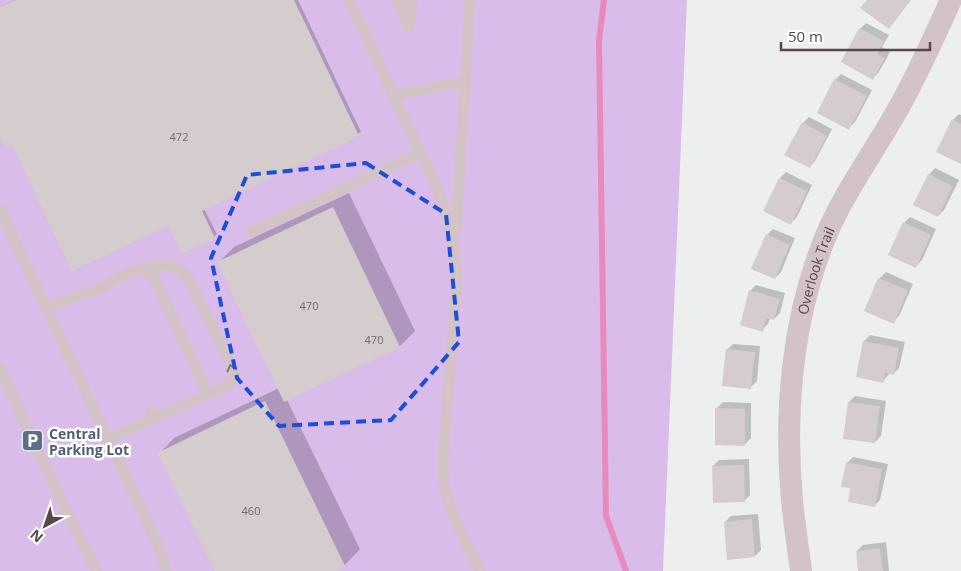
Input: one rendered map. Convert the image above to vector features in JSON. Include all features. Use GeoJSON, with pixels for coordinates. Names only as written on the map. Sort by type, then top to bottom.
{"type":"FeatureCollection","features":[{"type":"Feature","properties":{"kind":"street","name":"Overlook Trail"},"geometry":{"type":"LineString","coordinates":[[801,571],[792,500],[789,440],[792,381],[807,293],[815,265],[838,210],[899,108],[951,0]]}},
{"type":"Feature","properties":{"kind":"lane"},"geometry":{"type":"LineString","coordinates":[[348,0],[447,212],[455,247]]}},
{"type":"Feature","properties":{"kind":"lane"},"geometry":{"type":"LineString","coordinates":[[397,0],[410,26],[412,0]]}},
{"type":"Feature","properties":{"kind":"lane"},"geometry":{"type":"LineString","coordinates":[[470,0],[455,247],[456,294],[443,457],[444,479],[450,506],[480,571]]}},
{"type":"Feature","properties":{"kind":"lane"},"geometry":{"type":"LineString","coordinates":[[393,95],[464,82]]}},
{"type":"Feature","properties":{"kind":"lane"},"geometry":{"type":"LineString","coordinates":[[251,232],[420,153]]}},
{"type":"Feature","properties":{"kind":"lane"},"geometry":{"type":"LineString","coordinates":[[0,210],[159,547],[167,571]]}},
{"type":"Feature","properties":{"kind":"lane"},"geometry":{"type":"LineString","coordinates":[[45,307],[94,291],[135,270],[159,265],[173,266],[189,279],[234,370],[233,379],[228,385],[152,415],[108,439]]}},
{"type":"Feature","properties":{"kind":"lane"},"geometry":{"type":"LineString","coordinates":[[135,270],[145,270],[153,276],[208,394]]}},
{"type":"Feature","properties":{"kind":"lane"},"geometry":{"type":"LineString","coordinates":[[0,369],[65,509],[97,571]]}},
{"type":"Feature","properties":{"kind":"highlighted area"},"geometry":{"type":"Polygon","coordinates":[[[366,163],[446,214],[459,342],[391,420],[279,426],[237,378],[211,258],[247,175],[366,163]]]}},
{"type":"Feature","properties":{"kind":"shaded area"},"geometry":{"type":"Polygon","coordinates":[[[0,0],[687,0],[663,571],[0,571],[0,0]]]}},
{"type":"Feature","properties":{"kind":"building"},"geometry":{"type":"Polygon","coordinates":[[[16,0],[294,0],[359,136],[202,211],[215,238],[182,254],[168,226],[72,271],[12,146],[6,149],[0,137],[0,7],[16,0]]]}},
{"type":"Feature","properties":{"kind":"building"},"geometry":{"type":"Polygon","coordinates":[[[867,0],[911,0],[889,29],[860,8],[867,0]]]}},
{"type":"Feature","properties":{"kind":"building"},"geometry":{"type":"Polygon","coordinates":[[[859,28],[884,41],[877,54],[885,58],[873,80],[841,62],[859,28]]]}},
{"type":"Feature","properties":{"kind":"building"},"geometry":{"type":"Polygon","coordinates":[[[834,79],[867,96],[849,130],[817,113],[834,79]]]}},
{"type":"Feature","properties":{"kind":"building"},"geometry":{"type":"Polygon","coordinates":[[[952,119],[961,124],[961,164],[936,152],[952,119]]]}},
{"type":"Feature","properties":{"kind":"building"},"geometry":{"type":"Polygon","coordinates":[[[802,122],[827,136],[810,168],[784,155],[802,122]]]}},
{"type":"Feature","properties":{"kind":"building"},"geometry":{"type":"Polygon","coordinates":[[[928,174],[953,186],[938,217],[913,205],[928,174]]]}},
{"type":"Feature","properties":{"kind":"building"},"geometry":{"type":"Polygon","coordinates":[[[779,178],[807,191],[791,225],[763,211],[779,178]]]}},
{"type":"Feature","properties":{"kind":"building"},"geometry":{"type":"Polygon","coordinates":[[[333,207],[400,347],[284,402],[217,262],[333,207]]]}},
{"type":"Feature","properties":{"kind":"building"},"geometry":{"type":"Polygon","coordinates":[[[903,222],[931,235],[916,268],[888,255],[903,222]]]}},
{"type":"Feature","properties":{"kind":"building"},"geometry":{"type":"Polygon","coordinates":[[[766,234],[790,245],[775,279],[751,269],[766,234]]]}},
{"type":"Feature","properties":{"kind":"building"},"geometry":{"type":"Polygon","coordinates":[[[878,278],[908,290],[894,324],[864,311],[878,278]]]}},
{"type":"Feature","properties":{"kind":"building"},"geometry":{"type":"Polygon","coordinates":[[[749,290],[780,299],[774,320],[766,318],[763,332],[740,325],[749,290]]]}},
{"type":"Feature","properties":{"kind":"building"},"geometry":{"type":"Polygon","coordinates":[[[863,341],[899,348],[894,375],[885,373],[884,383],[856,377],[863,341]]]}},
{"type":"Feature","properties":{"kind":"building"},"geometry":{"type":"Polygon","coordinates":[[[726,349],[755,352],[751,389],[722,386],[726,349]]]}},
{"type":"Feature","properties":{"kind":"building"},"geometry":{"type":"Polygon","coordinates":[[[265,401],[345,566],[335,571],[215,571],[157,453],[265,401]]]}},
{"type":"Feature","properties":{"kind":"building"},"geometry":{"type":"Polygon","coordinates":[[[848,402],[880,406],[875,443],[843,439],[848,402]]]}},
{"type":"Feature","properties":{"kind":"building"},"geometry":{"type":"Polygon","coordinates":[[[715,408],[745,409],[745,446],[715,445],[715,408]]]}},
{"type":"Feature","properties":{"kind":"building"},"geometry":{"type":"Polygon","coordinates":[[[846,462],[882,469],[875,507],[848,502],[850,488],[841,487],[846,462]]]}},
{"type":"Feature","properties":{"kind":"building"},"geometry":{"type":"Polygon","coordinates":[[[744,465],[745,502],[713,503],[712,466],[744,465]]]}},
{"type":"Feature","properties":{"kind":"building"},"geometry":{"type":"Polygon","coordinates":[[[752,519],[755,557],[727,560],[724,522],[752,519]]]}},
{"type":"Feature","properties":{"kind":"building"},"geometry":{"type":"Polygon","coordinates":[[[880,548],[883,571],[858,571],[856,551],[880,548]]]}},
{"type":"Feature","properties":{"kind":"waterway"},"geometry":{"type":"LineString","coordinates":[[604,0],[599,41],[606,516],[626,571]]}},
{"type":"Feature","properties":{"kind":"place","name":"Central Parking Lot"},"geometry":{"type":"Point","coordinates":[33,441]}}]}
